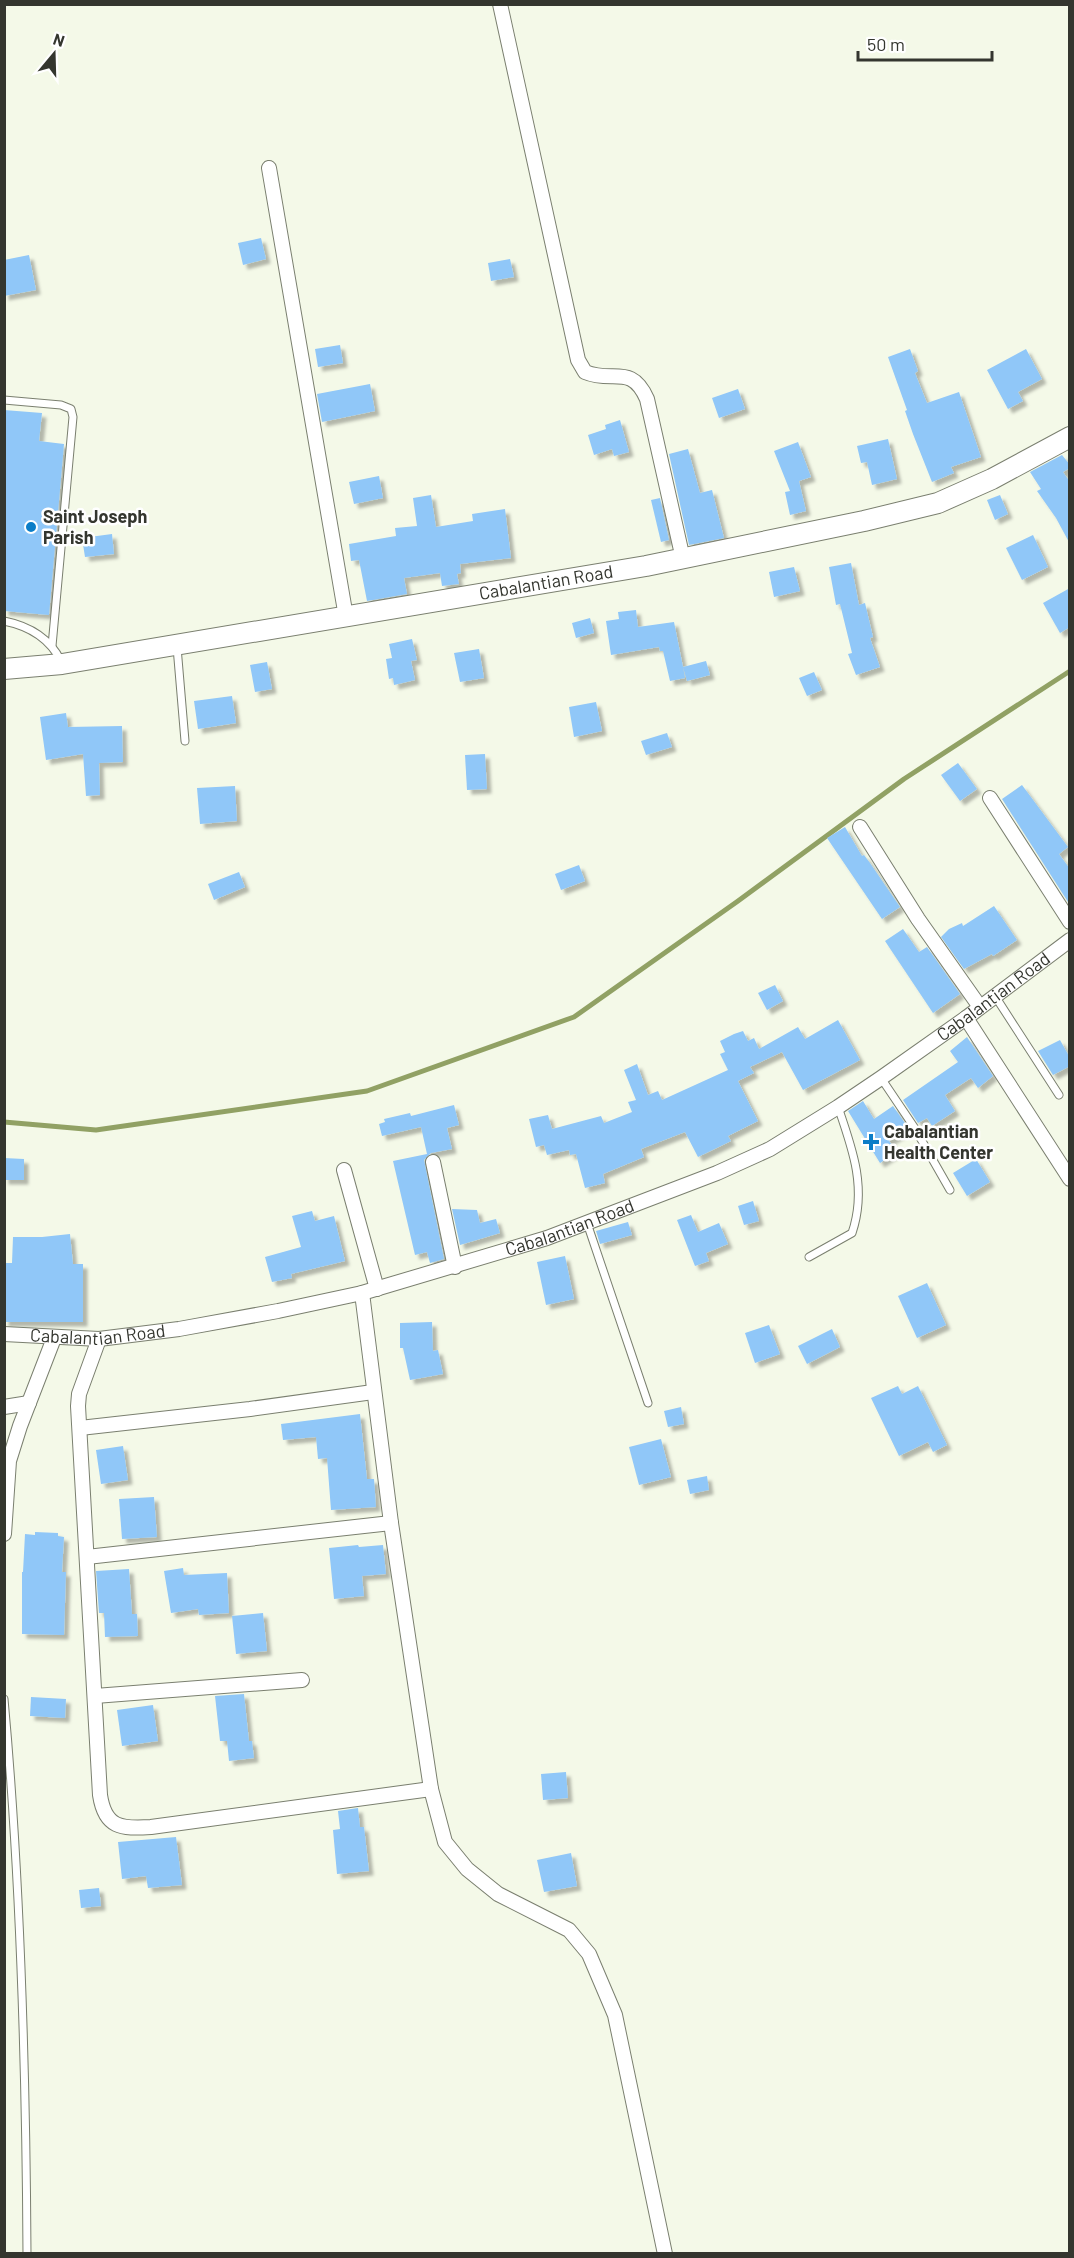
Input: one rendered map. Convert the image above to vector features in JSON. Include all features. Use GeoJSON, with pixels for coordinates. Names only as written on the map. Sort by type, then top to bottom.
{"type":"FeatureCollection","features":[{"type":"Feature","properties":{"kind":"street"},"geometry":{"type":"LineString","coordinates":[[500,4],[578,360],[585,372],[601,376],[623,375],[633,378],[642,388],[647,399],[683,559]]}},
{"type":"Feature","properties":{"kind":"street"},"geometry":{"type":"LineString","coordinates":[[270,168],[346,617]]}},
{"type":"Feature","properties":{"kind":"street","name":"Cabalantian Road"},"geometry":{"type":"LineString","coordinates":[[4,669],[62,663],[346,617],[683,559],[864,521],[938,503],[992,479],[1070,437]]}},
{"type":"Feature","properties":{"kind":"street"},"geometry":{"type":"LineString","coordinates":[[990,798],[1070,921]]}},
{"type":"Feature","properties":{"kind":"street"},"geometry":{"type":"LineString","coordinates":[[860,827],[918,919],[980,1007]]}},
{"type":"Feature","properties":{"kind":"street","name":"Cabalantian Road"},"geometry":{"type":"LineString","coordinates":[[4,1334],[54,1338],[99,1338],[179,1329],[362,1293],[547,1238],[717,1173],[770,1149],[881,1078],[1070,940]]}},
{"type":"Feature","properties":{"kind":"street"},"geometry":{"type":"LineString","coordinates":[[966,1018],[1070,1179]]}},
{"type":"Feature","properties":{"kind":"street"},"geometry":{"type":"LineString","coordinates":[[434,1162],[455,1267]]}},
{"type":"Feature","properties":{"kind":"street"},"geometry":{"type":"LineString","coordinates":[[344,1170],[377,1289]]}},
{"type":"Feature","properties":{"kind":"street"},"geometry":{"type":"LineString","coordinates":[[362,1293],[391,1523],[431,1789],[445,1842],[467,1869],[498,1894],[569,1930],[589,1954],[615,2015],[665,2253]]}},
{"type":"Feature","properties":{"kind":"street"},"geometry":{"type":"LineString","coordinates":[[4,1534],[9,1461],[54,1338]]}},
{"type":"Feature","properties":{"kind":"street"},"geometry":{"type":"LineString","coordinates":[[99,1338],[79,1394],[100,1795],[102,1810],[109,1820],[119,1826],[132,1828],[175,1825],[431,1789]]}},
{"type":"Feature","properties":{"kind":"street"},"geometry":{"type":"LineString","coordinates":[[80,1428],[250,1409],[373,1392]]}},
{"type":"Feature","properties":{"kind":"street"},"geometry":{"type":"LineString","coordinates":[[4,1407],[29,1403]]}},
{"type":"Feature","properties":{"kind":"street"},"geometry":{"type":"LineString","coordinates":[[87,1557],[391,1523]]}},
{"type":"Feature","properties":{"kind":"street"},"geometry":{"type":"LineString","coordinates":[[95,1696],[302,1680]]}},
{"type":"Feature","properties":{"kind":"lane"},"geometry":{"type":"LineString","coordinates":[[4,400],[61,405],[71,409],[74,417],[52,646]]}},
{"type":"Feature","properties":{"kind":"lane"},"geometry":{"type":"LineString","coordinates":[[4,621],[27,628],[52,646],[62,663]]}},
{"type":"Feature","properties":{"kind":"lane"},"geometry":{"type":"LineString","coordinates":[[177,644],[185,741]]}},
{"type":"Feature","properties":{"kind":"lane"},"geometry":{"type":"LineString","coordinates":[[995,996],[1059,1095]]}},
{"type":"Feature","properties":{"kind":"lane"},"geometry":{"type":"LineString","coordinates":[[881,1078],[914,1127],[950,1190]]}},
{"type":"Feature","properties":{"kind":"lane"},"geometry":{"type":"LineString","coordinates":[[809,1257],[852,1233],[859,1214],[853,1152],[838,1107]]}},
{"type":"Feature","properties":{"kind":"lane"},"geometry":{"type":"LineString","coordinates":[[587,1223],[648,1403]]}},
{"type":"Feature","properties":{"kind":"lane"},"geometry":{"type":"LineString","coordinates":[[4,1699],[14,1805],[25,2047],[27,2253]]}},
{"type":"Feature","properties":{"kind":"building"},"geometry":{"type":"Polygon","coordinates":[[[261,238],[266,259],[243,265],[238,243],[261,238]]]}},
{"type":"Feature","properties":{"kind":"building"},"geometry":{"type":"Polygon","coordinates":[[[29,255],[36,290],[4,296],[4,260],[29,255]]]}},
{"type":"Feature","properties":{"kind":"building"},"geometry":{"type":"Polygon","coordinates":[[[510,259],[514,277],[491,281],[488,263],[510,259]]]}},
{"type":"Feature","properties":{"kind":"building"},"geometry":{"type":"Polygon","coordinates":[[[340,345],[343,363],[318,367],[315,349],[340,345]]]}},
{"type":"Feature","properties":{"kind":"building"},"geometry":{"type":"Polygon","coordinates":[[[910,349],[918,371],[915,373],[927,403],[959,392],[981,457],[951,467],[954,473],[932,482],[913,434],[888,357],[910,349]]]}},
{"type":"Feature","properties":{"kind":"building"},"geometry":{"type":"Polygon","coordinates":[[[1026,349],[1042,379],[1018,392],[1023,401],[1008,409],[987,370],[1026,349]]]}},
{"type":"Feature","properties":{"kind":"building"},"geometry":{"type":"Polygon","coordinates":[[[370,384],[375,411],[322,422],[317,394],[370,384]]]}},
{"type":"Feature","properties":{"kind":"building"},"geometry":{"type":"Polygon","coordinates":[[[738,389],[745,409],[719,418],[712,398],[738,389]]]}},
{"type":"Feature","properties":{"kind":"building","name":"Saint Joseph Parish"},"geometry":{"type":"Polygon","coordinates":[[[4,410],[42,413],[39,441],[64,444],[49,615],[4,611],[4,410]]]}},
{"type":"Feature","properties":{"kind":"building"},"geometry":{"type":"Polygon","coordinates":[[[620,420],[629,452],[614,456],[612,449],[594,455],[588,435],[606,429],[605,425],[620,420]]]}},
{"type":"Feature","properties":{"kind":"building"},"geometry":{"type":"Polygon","coordinates":[[[888,439],[897,479],[872,485],[867,462],[861,463],[857,446],[888,439]]]}},
{"type":"Feature","properties":{"kind":"building"},"geometry":{"type":"Polygon","coordinates":[[[798,442],[811,477],[799,481],[806,511],[790,515],[785,492],[790,491],[774,451],[798,442]]]}},
{"type":"Feature","properties":{"kind":"building"},"geometry":{"type":"Polygon","coordinates":[[[688,449],[700,493],[712,490],[724,538],[689,545],[669,454],[688,449]]]}},
{"type":"Feature","properties":{"kind":"building"},"geometry":{"type":"Polygon","coordinates":[[[1062,455],[1070,465],[1070,468],[1063,472],[1070,482],[1070,544],[1056,518],[1037,491],[1041,489],[1030,472],[1062,455]]]}},
{"type":"Feature","properties":{"kind":"building"},"geometry":{"type":"Polygon","coordinates":[[[379,476],[383,498],[354,504],[349,482],[379,476]]]}},
{"type":"Feature","properties":{"kind":"building"},"geometry":{"type":"Polygon","coordinates":[[[431,495],[436,527],[473,521],[472,514],[505,509],[511,558],[460,564],[461,573],[457,574],[459,584],[442,586],[440,573],[404,578],[407,594],[367,601],[359,560],[351,561],[349,544],[396,536],[395,528],[417,526],[413,498],[431,495]]]}},
{"type":"Feature","properties":{"kind":"building"},"geometry":{"type":"Polygon","coordinates":[[[1000,495],[1008,514],[995,520],[987,500],[1000,495]]]}},
{"type":"Feature","properties":{"kind":"building"},"geometry":{"type":"Polygon","coordinates":[[[660,498],[669,540],[661,542],[651,500],[660,498]]]}},
{"type":"Feature","properties":{"kind":"building"},"geometry":{"type":"Polygon","coordinates":[[[112,534],[114,554],[85,557],[82,538],[112,534]]]}},
{"type":"Feature","properties":{"kind":"building"},"geometry":{"type":"Polygon","coordinates":[[[1033,535],[1048,567],[1022,580],[1006,548],[1033,535]]]}},
{"type":"Feature","properties":{"kind":"building"},"geometry":{"type":"Polygon","coordinates":[[[851,563],[859,605],[865,603],[873,637],[870,638],[880,667],[856,675],[848,654],[852,653],[840,604],[836,605],[829,567],[851,563]]]}},
{"type":"Feature","properties":{"kind":"building"},"geometry":{"type":"Polygon","coordinates":[[[794,567],[800,591],[774,597],[769,572],[794,567]]]}},
{"type":"Feature","properties":{"kind":"building"},"geometry":{"type":"Polygon","coordinates":[[[1070,588],[1070,627],[1060,633],[1043,603],[1070,588]]]}},
{"type":"Feature","properties":{"kind":"building"},"geometry":{"type":"Polygon","coordinates":[[[636,610],[638,627],[674,622],[685,678],[670,681],[663,651],[660,651],[659,647],[611,655],[606,621],[619,619],[618,612],[636,610]]]}},
{"type":"Feature","properties":{"kind":"building"},"geometry":{"type":"Polygon","coordinates":[[[590,618],[594,633],[576,638],[572,623],[590,618]]]}},
{"type":"Feature","properties":{"kind":"building"},"geometry":{"type":"Polygon","coordinates":[[[412,639],[417,660],[411,661],[415,680],[394,685],[393,678],[389,679],[386,659],[392,658],[389,644],[412,639]]]}},
{"type":"Feature","properties":{"kind":"building"},"geometry":{"type":"Polygon","coordinates":[[[479,649],[484,678],[460,682],[454,653],[479,649]]]}},
{"type":"Feature","properties":{"kind":"building"},"geometry":{"type":"Polygon","coordinates":[[[706,661],[710,675],[687,681],[683,667],[706,661]]]}},
{"type":"Feature","properties":{"kind":"building"},"geometry":{"type":"Polygon","coordinates":[[[267,662],[272,689],[255,692],[250,665],[267,662]]]}},
{"type":"Feature","properties":{"kind":"building"},"geometry":{"type":"Polygon","coordinates":[[[814,672],[822,690],[807,696],[799,678],[814,672]]]}},
{"type":"Feature","properties":{"kind":"building"},"geometry":{"type":"Polygon","coordinates":[[[232,696],[236,723],[198,729],[194,701],[232,696]]]}},
{"type":"Feature","properties":{"kind":"building"},"geometry":{"type":"Polygon","coordinates":[[[596,702],[602,731],[574,737],[569,707],[596,702]]]}},
{"type":"Feature","properties":{"kind":"building"},"geometry":{"type":"Polygon","coordinates":[[[66,713],[68,727],[122,726],[123,762],[99,763],[100,795],[86,796],[83,754],[46,760],[40,717],[66,713]]]}},
{"type":"Feature","properties":{"kind":"building"},"geometry":{"type":"Polygon","coordinates":[[[667,733],[672,747],[646,755],[641,741],[667,733]]]}},
{"type":"Feature","properties":{"kind":"building"},"geometry":{"type":"Polygon","coordinates":[[[485,754],[487,789],[467,790],[465,755],[485,754]]]}},
{"type":"Feature","properties":{"kind":"building"},"geometry":{"type":"Polygon","coordinates":[[[958,763],[977,789],[960,801],[941,775],[958,763]]]}},
{"type":"Feature","properties":{"kind":"building"},"geometry":{"type":"Polygon","coordinates":[[[1022,785],[1068,847],[1059,854],[1070,869],[1070,905],[1002,799],[1022,785]]]}},
{"type":"Feature","properties":{"kind":"building"},"geometry":{"type":"Polygon","coordinates":[[[235,786],[237,821],[200,824],[197,788],[235,786]]]}},
{"type":"Feature","properties":{"kind":"building"},"geometry":{"type":"Polygon","coordinates":[[[845,827],[862,856],[864,855],[870,863],[900,907],[882,919],[827,838],[845,827]]]}},
{"type":"Feature","properties":{"kind":"building"},"geometry":{"type":"Polygon","coordinates":[[[579,865],[585,881],[561,890],[555,874],[579,865]]]}},
{"type":"Feature","properties":{"kind":"building"},"geometry":{"type":"Polygon","coordinates":[[[239,872],[245,887],[214,900],[208,884],[239,872]]]}},
{"type":"Feature","properties":{"kind":"building"},"geometry":{"type":"Polygon","coordinates":[[[994,906],[1017,940],[993,956],[992,954],[964,969],[941,937],[949,929],[962,923],[963,926],[994,906]]]}},
{"type":"Feature","properties":{"kind":"building"},"geometry":{"type":"Polygon","coordinates":[[[903,929],[919,952],[927,947],[960,994],[933,1013],[885,941],[903,929]]]}},
{"type":"Feature","properties":{"kind":"building"},"geometry":{"type":"Polygon","coordinates":[[[775,985],[783,1001],[767,1010],[758,993],[775,985]]]}},
{"type":"Feature","properties":{"kind":"building"},"geometry":{"type":"Polygon","coordinates":[[[838,1020],[860,1060],[803,1090],[782,1052],[750,1067],[754,1073],[738,1081],[758,1121],[728,1136],[731,1141],[698,1157],[685,1132],[641,1149],[644,1157],[603,1174],[605,1183],[585,1188],[576,1154],[570,1155],[569,1150],[547,1155],[544,1145],[536,1147],[529,1119],[548,1115],[552,1129],[601,1116],[604,1123],[632,1112],[628,1102],[636,1100],[624,1070],[637,1064],[648,1095],[658,1091],[662,1100],[728,1070],[720,1054],[725,1052],[720,1041],[734,1034],[743,1031],[748,1041],[754,1038],[759,1049],[798,1027],[805,1039],[838,1020]]]}},
{"type":"Feature","properties":{"kind":"building"},"geometry":{"type":"Polygon","coordinates":[[[967,1037],[993,1076],[978,1088],[971,1078],[945,1095],[955,1111],[932,1126],[927,1118],[918,1123],[903,1100],[958,1062],[950,1051],[967,1037]]]}},
{"type":"Feature","properties":{"kind":"building"},"geometry":{"type":"Polygon","coordinates":[[[1060,1040],[1070,1058],[1070,1066],[1053,1075],[1038,1051],[1060,1040]]]}},
{"type":"Feature","properties":{"kind":"building"},"geometry":{"type":"Polygon","coordinates":[[[863,1101],[874,1119],[893,1106],[909,1129],[889,1141],[897,1152],[880,1163],[848,1111],[863,1101]]]}},
{"type":"Feature","properties":{"kind":"building"},"geometry":{"type":"Polygon","coordinates":[[[454,1105],[459,1125],[447,1128],[452,1149],[431,1153],[424,1160],[444,1259],[430,1263],[427,1252],[415,1255],[393,1161],[427,1154],[421,1127],[382,1136],[379,1124],[385,1122],[384,1119],[410,1113],[411,1116],[454,1105]]]}},
{"type":"Feature","properties":{"kind":"building"},"geometry":{"type":"Polygon","coordinates":[[[4,1158],[24,1159],[24,1180],[4,1180],[4,1158]]]}},
{"type":"Feature","properties":{"kind":"building"},"geometry":{"type":"Polygon","coordinates":[[[976,1159],[990,1182],[967,1196],[953,1173],[976,1159]]]}},
{"type":"Feature","properties":{"kind":"building"},"geometry":{"type":"Polygon","coordinates":[[[753,1201],[759,1221],[744,1225],[738,1206],[753,1201]]]}},
{"type":"Feature","properties":{"kind":"building"},"geometry":{"type":"Polygon","coordinates":[[[452,1209],[477,1210],[480,1223],[496,1219],[500,1233],[460,1245],[452,1209]]]}},
{"type":"Feature","properties":{"kind":"building"},"geometry":{"type":"Polygon","coordinates":[[[312,1211],[315,1221],[334,1216],[345,1261],[291,1274],[292,1278],[272,1282],[265,1257],[301,1247],[292,1216],[312,1211]]]}},
{"type":"Feature","properties":{"kind":"building"},"geometry":{"type":"Polygon","coordinates":[[[691,1215],[698,1232],[719,1223],[728,1244],[706,1253],[709,1261],[695,1266],[677,1220],[691,1215]]]}},
{"type":"Feature","properties":{"kind":"building"},"geometry":{"type":"Polygon","coordinates":[[[628,1222],[632,1235],[600,1244],[596,1231],[628,1222]]]}},
{"type":"Feature","properties":{"kind":"building"},"geometry":{"type":"Polygon","coordinates":[[[70,1234],[73,1264],[83,1264],[83,1322],[4,1322],[4,1263],[12,1263],[13,1237],[70,1234]]]}},
{"type":"Feature","properties":{"kind":"building"},"geometry":{"type":"Polygon","coordinates":[[[565,1256],[574,1299],[546,1305],[537,1262],[565,1256]]]}},
{"type":"Feature","properties":{"kind":"building"},"geometry":{"type":"Polygon","coordinates":[[[927,1283],[946,1325],[917,1338],[898,1296],[927,1283]]]}},
{"type":"Feature","properties":{"kind":"building"},"geometry":{"type":"Polygon","coordinates":[[[432,1322],[433,1351],[438,1350],[443,1374],[410,1380],[403,1348],[400,1348],[400,1323],[432,1322]]]}},
{"type":"Feature","properties":{"kind":"building"},"geometry":{"type":"Polygon","coordinates":[[[769,1325],[780,1354],[755,1363],[745,1333],[769,1325]]]}},
{"type":"Feature","properties":{"kind":"building"},"geometry":{"type":"Polygon","coordinates":[[[832,1329],[840,1347],[807,1364],[798,1346],[832,1329]]]}},
{"type":"Feature","properties":{"kind":"building"},"geometry":{"type":"Polygon","coordinates":[[[898,1386],[902,1394],[918,1386],[947,1445],[933,1452],[928,1442],[899,1456],[871,1398],[898,1386]]]}},
{"type":"Feature","properties":{"kind":"building"},"geometry":{"type":"Polygon","coordinates":[[[681,1407],[684,1424],[668,1427],[664,1411],[681,1407]]]}},
{"type":"Feature","properties":{"kind":"building"},"geometry":{"type":"Polygon","coordinates":[[[360,1414],[367,1479],[374,1479],[376,1507],[331,1510],[327,1458],[318,1459],[316,1437],[283,1440],[281,1424],[360,1414]]]}},
{"type":"Feature","properties":{"kind":"building"},"geometry":{"type":"Polygon","coordinates":[[[661,1439],[671,1477],[639,1485],[629,1447],[661,1439]]]}},
{"type":"Feature","properties":{"kind":"building"},"geometry":{"type":"Polygon","coordinates":[[[123,1446],[128,1480],[101,1484],[96,1450],[123,1446]]]}},
{"type":"Feature","properties":{"kind":"building"},"geometry":{"type":"Polygon","coordinates":[[[707,1476],[709,1490],[690,1494],[687,1480],[707,1476]]]}},
{"type":"Feature","properties":{"kind":"building"},"geometry":{"type":"Polygon","coordinates":[[[154,1497],[157,1537],[122,1539],[119,1499],[154,1497]]]}},
{"type":"Feature","properties":{"kind":"building"},"geometry":{"type":"Polygon","coordinates":[[[35,1532],[58,1533],[58,1536],[64,1537],[62,1572],[66,1572],[64,1635],[22,1634],[22,1572],[25,1534],[35,1535],[35,1532]]]}},
{"type":"Feature","properties":{"kind":"building"},"geometry":{"type":"Polygon","coordinates":[[[358,1545],[359,1547],[383,1545],[386,1574],[362,1576],[364,1596],[334,1599],[329,1548],[358,1545]]]}},
{"type":"Feature","properties":{"kind":"building"},"geometry":{"type":"Polygon","coordinates":[[[183,1568],[184,1575],[227,1573],[229,1613],[199,1615],[198,1609],[171,1613],[164,1571],[183,1568]]]}},
{"type":"Feature","properties":{"kind":"building"},"geometry":{"type":"Polygon","coordinates":[[[129,1569],[132,1614],[137,1614],[138,1636],[105,1637],[104,1613],[99,1613],[96,1571],[129,1569]]]}},
{"type":"Feature","properties":{"kind":"building"},"geometry":{"type":"Polygon","coordinates":[[[263,1613],[267,1651],[236,1654],[232,1616],[263,1613]]]}},
{"type":"Feature","properties":{"kind":"building"},"geometry":{"type":"Polygon","coordinates":[[[244,1694],[249,1741],[252,1741],[254,1758],[229,1761],[227,1741],[220,1741],[215,1696],[244,1694]]]}},
{"type":"Feature","properties":{"kind":"building"},"geometry":{"type":"Polygon","coordinates":[[[31,1697],[66,1699],[65,1718],[30,1716],[31,1697]]]}},
{"type":"Feature","properties":{"kind":"building"},"geometry":{"type":"Polygon","coordinates":[[[153,1705],[158,1741],[122,1746],[117,1710],[153,1705]]]}},
{"type":"Feature","properties":{"kind":"building"},"geometry":{"type":"Polygon","coordinates":[[[566,1772],[568,1798],[543,1800],[541,1774],[566,1772]]]}},
{"type":"Feature","properties":{"kind":"building"},"geometry":{"type":"Polygon","coordinates":[[[358,1808],[360,1827],[364,1827],[369,1871],[337,1874],[333,1830],[340,1829],[338,1811],[358,1808]]]}},
{"type":"Feature","properties":{"kind":"building"},"geometry":{"type":"Polygon","coordinates":[[[176,1837],[182,1885],[148,1888],[146,1876],[122,1879],[118,1842],[176,1837]]]}},
{"type":"Feature","properties":{"kind":"building"},"geometry":{"type":"Polygon","coordinates":[[[571,1853],[577,1886],[544,1892],[537,1860],[571,1853]]]}},
{"type":"Feature","properties":{"kind":"building"},"geometry":{"type":"Polygon","coordinates":[[[99,1888],[101,1906],[81,1908],[79,1890],[99,1888]]]}},
{"type":"Feature","properties":{"kind":"waterway"},"geometry":{"type":"LineString","coordinates":[[4,1122],[96,1130],[367,1091],[574,1017],[738,901],[904,779],[1070,671]]}},
{"type":"Feature","properties":{"kind":"place","name":"Saint Joseph Parish"},"geometry":{"type":"Point","coordinates":[31,527]}},
{"type":"Feature","properties":{"kind":"place","name":"Cabalantian Health Center"},"geometry":{"type":"Point","coordinates":[871,1142]}}]}
